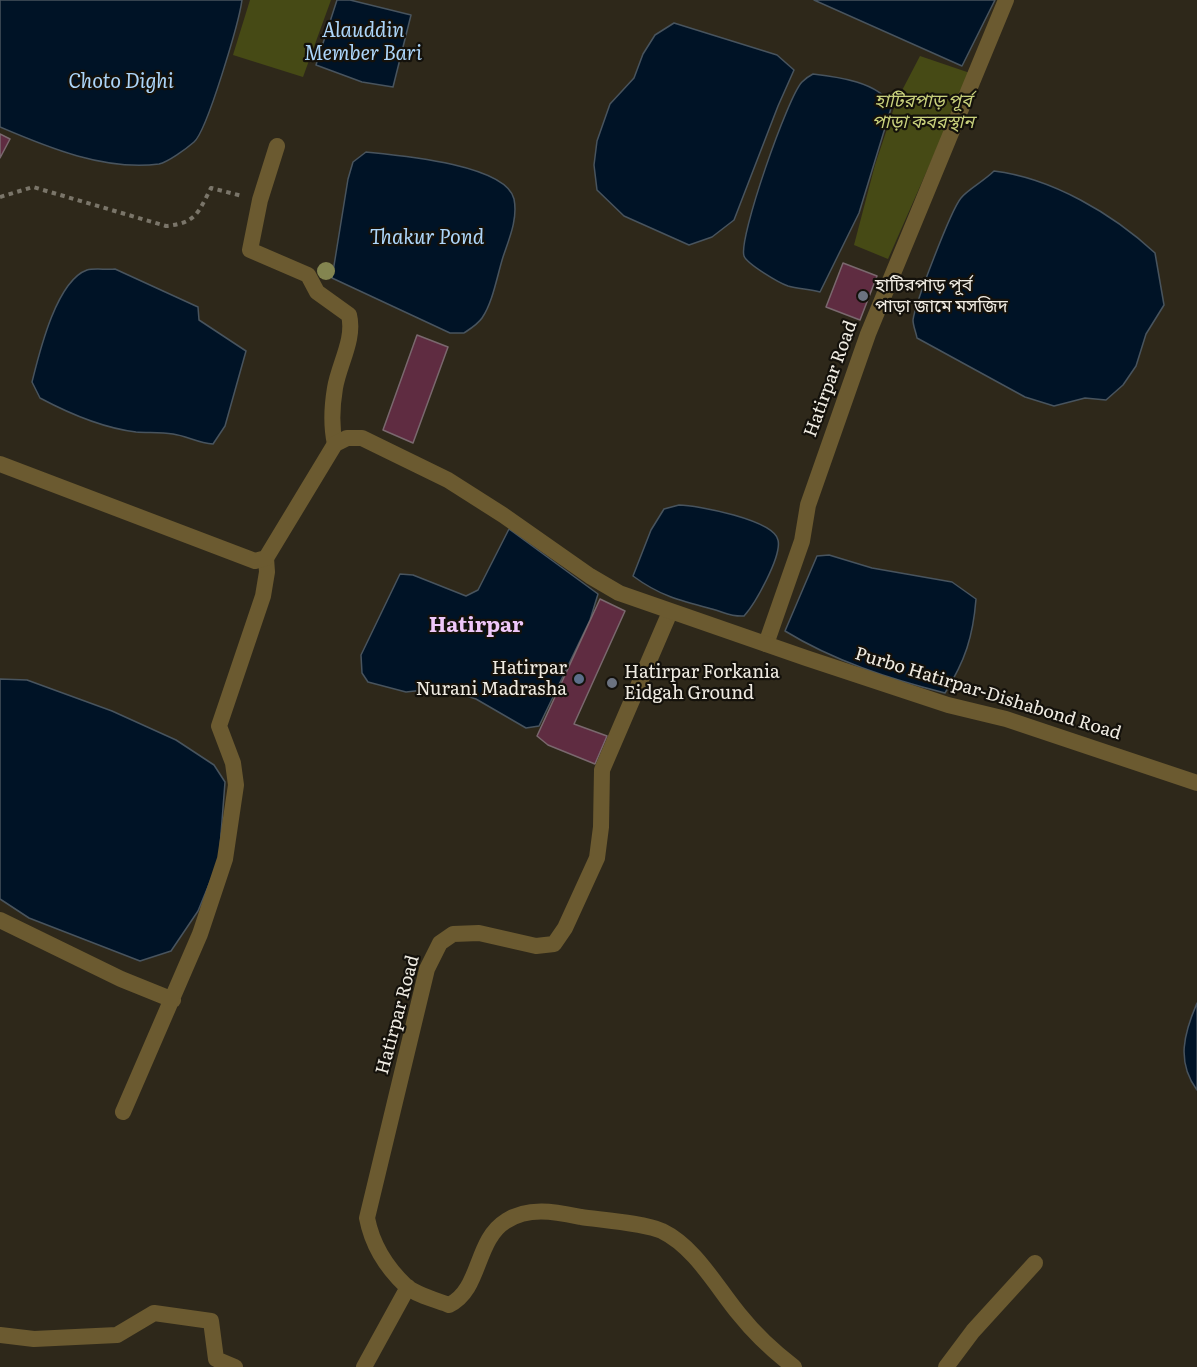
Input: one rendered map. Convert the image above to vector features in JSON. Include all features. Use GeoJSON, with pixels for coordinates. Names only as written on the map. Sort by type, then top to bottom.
{"type":"FeatureCollection","features":[{"type":"Feature","properties":{"kind":"street","name":"Hatirpar Road"},"geometry":{"type":"LineString","coordinates":[[766,644],[802,542],[811,494],[860,355],[1006,0]]}},
{"type":"Feature","properties":{"kind":"street"},"geometry":{"type":"LineString","coordinates":[[123,1112],[204,924],[225,859],[236,785],[233,763],[219,726],[263,596],[267,572],[266,558],[335,444],[332,430],[335,388],[350,332],[349,315],[317,292],[308,275],[250,250],[260,200],[277,146]]}},
{"type":"Feature","properties":{"kind":"street","name":"Purbo Hatirpar-Dishabond Road"},"geometry":{"type":"LineString","coordinates":[[335,444],[347,438],[363,438],[448,480],[503,515],[590,576],[619,593],[766,644],[1197,783]]}},
{"type":"Feature","properties":{"kind":"street"},"geometry":{"type":"LineString","coordinates":[[0,464],[242,558],[255,561],[266,558]]}},
{"type":"Feature","properties":{"kind":"street","name":"Hatirpar Road"},"geometry":{"type":"LineString","coordinates":[[408,1287],[381,1256],[370,1236],[367,1218],[427,969],[440,943],[453,934],[479,933],[536,946],[554,944],[565,928],[597,858],[601,827],[602,770],[670,612]]}},
{"type":"Feature","properties":{"kind":"street"},"geometry":{"type":"LineString","coordinates":[[0,920],[121,979],[173,1000]]}},
{"type":"Feature","properties":{"kind":"street"},"geometry":{"type":"LineString","coordinates":[[364,1367],[408,1287],[449,1305],[461,1299],[491,1235],[504,1222],[521,1214],[541,1211],[660,1230],[683,1244],[766,1344],[794,1367]]}},
{"type":"Feature","properties":{"kind":"street"},"geometry":{"type":"LineString","coordinates":[[946,1367],[973,1332],[1035,1263]]}},
{"type":"Feature","properties":{"kind":"street"},"geometry":{"type":"LineString","coordinates":[[0,1335],[34,1339],[117,1335],[154,1313],[211,1321],[216,1359],[235,1367]]}},
{"type":"Feature","properties":{"kind":"path"},"geometry":{"type":"LineString","coordinates":[[0,197],[33,188],[166,226],[182,224],[195,217],[211,188],[260,200]]}},
{"type":"Feature","properties":{"kind":"green space"},"geometry":{"type":"Polygon","coordinates":[[[250,0],[331,0],[303,77],[233,55],[250,0]]]}},
{"type":"Feature","properties":{"kind":"green space","name":"হাটিরপাড় পূর্ব পাড়া কবরস্থান"},"geometry":{"type":"Polygon","coordinates":[[[920,56],[970,73],[888,259],[854,245],[875,165],[896,102],[920,56]]]}},
{"type":"Feature","properties":{"kind":"water","name":"Choto Dighi"},"geometry":{"type":"Polygon","coordinates":[[[0,0],[242,0],[222,75],[200,134],[191,145],[167,161],[159,164],[139,165],[118,164],[78,156],[0,127],[0,0]]]}},
{"type":"Feature","properties":{"kind":"water","name":"Alauddin Member Bari"},"geometry":{"type":"Polygon","coordinates":[[[337,0],[350,0],[411,15],[393,87],[362,82],[316,65],[337,0]]]}},
{"type":"Feature","properties":{"kind":"water"},"geometry":{"type":"Polygon","coordinates":[[[814,0],[995,0],[962,66],[814,0]]]}},
{"type":"Feature","properties":{"kind":"water"},"geometry":{"type":"Polygon","coordinates":[[[674,23],[777,55],[794,70],[734,220],[712,237],[689,245],[624,216],[597,190],[594,165],[597,141],[610,104],[634,78],[643,54],[655,35],[674,23]]]}},
{"type":"Feature","properties":{"kind":"water"},"geometry":{"type":"Polygon","coordinates":[[[813,74],[857,82],[877,91],[892,105],[859,213],[820,292],[784,284],[757,268],[744,256],[744,244],[756,197],[776,139],[795,93],[802,82],[813,74]]]}},
{"type":"Feature","properties":{"kind":"water","name":"Thakur Pond"},"geometry":{"type":"Polygon","coordinates":[[[366,152],[448,163],[472,170],[492,177],[507,187],[514,199],[515,214],[512,229],[489,304],[480,320],[464,333],[450,333],[332,278],[348,179],[353,162],[366,152]]]}},
{"type":"Feature","properties":{"kind":"water"},"geometry":{"type":"Polygon","coordinates":[[[994,171],[1038,181],[1080,200],[1120,225],[1155,253],[1164,305],[1146,334],[1136,366],[1123,385],[1106,400],[1085,398],[1054,406],[1025,397],[917,338],[913,322],[915,311],[956,206],[964,195],[994,171]]]}},
{"type":"Feature","properties":{"kind":"water"},"geometry":{"type":"Polygon","coordinates":[[[115,269],[198,307],[199,320],[246,351],[225,426],[213,444],[173,434],[136,432],[99,424],[40,398],[32,382],[50,320],[66,288],[76,277],[87,270],[115,269]]]}},
{"type":"Feature","properties":{"kind":"water"},"geometry":{"type":"Polygon","coordinates":[[[679,505],[717,511],[750,520],[773,533],[778,540],[772,568],[761,591],[744,616],[731,615],[671,597],[633,576],[651,530],[664,509],[679,505]]]}},
{"type":"Feature","properties":{"kind":"water"},"geometry":{"type":"Polygon","coordinates":[[[509,529],[598,594],[590,620],[539,726],[526,728],[476,699],[442,688],[406,692],[368,682],[362,673],[361,655],[400,574],[413,575],[466,596],[478,590],[509,529]]]}},
{"type":"Feature","properties":{"kind":"water"},"geometry":{"type":"Polygon","coordinates":[[[829,555],[872,568],[952,582],[976,599],[967,648],[945,693],[863,668],[785,631],[817,556],[829,555]]]}},
{"type":"Feature","properties":{"kind":"water"},"geometry":{"type":"Polygon","coordinates":[[[0,679],[27,680],[112,711],[176,740],[214,765],[225,782],[219,860],[198,911],[171,951],[140,961],[29,918],[0,899],[0,679]]]}},
{"type":"Feature","properties":{"kind":"water"},"geometry":{"type":"Polygon","coordinates":[[[1197,1003],[1197,1090],[1186,1069],[1184,1047],[1197,1003]]]}},
{"type":"Feature","properties":{"kind":"building"},"geometry":{"type":"Polygon","coordinates":[[[0,134],[10,139],[0,158],[0,134]]]}},
{"type":"Feature","properties":{"kind":"building","name":"হাটিরপাড় পূর্ব পাড়া জামে মসজিদ"},"geometry":{"type":"Polygon","coordinates":[[[843,263],[877,276],[860,320],[826,307],[843,263]]]}},
{"type":"Feature","properties":{"kind":"building"},"geometry":{"type":"Polygon","coordinates":[[[417,335],[448,347],[413,443],[383,430],[417,335]]]}},
{"type":"Feature","properties":{"kind":"building","name":"Hatirpar Nurani Madrasha"},"geometry":{"type":"Polygon","coordinates":[[[600,599],[625,611],[574,724],[607,736],[595,764],[548,745],[537,736],[600,599]]]}},
{"type":"Feature","properties":{"kind":"place","name":"হাটিরপাড় পূর্ব পাড়া জামে মসজিদ"},"geometry":{"type":"Point","coordinates":[863,296]}},
{"type":"Feature","properties":{"kind":"place","name":"Hatirpar Nurani Madrasha"},"geometry":{"type":"Point","coordinates":[579,679]}},
{"type":"Feature","properties":{"kind":"place","name":"Hatirpar Forkania Eidgah Ground"},"geometry":{"type":"Point","coordinates":[612,683]}},
{"type":"Feature","properties":{"kind":"district","name":"Hatirpar"},"geometry":{"type":"Point","coordinates":[476,626]}}]}
